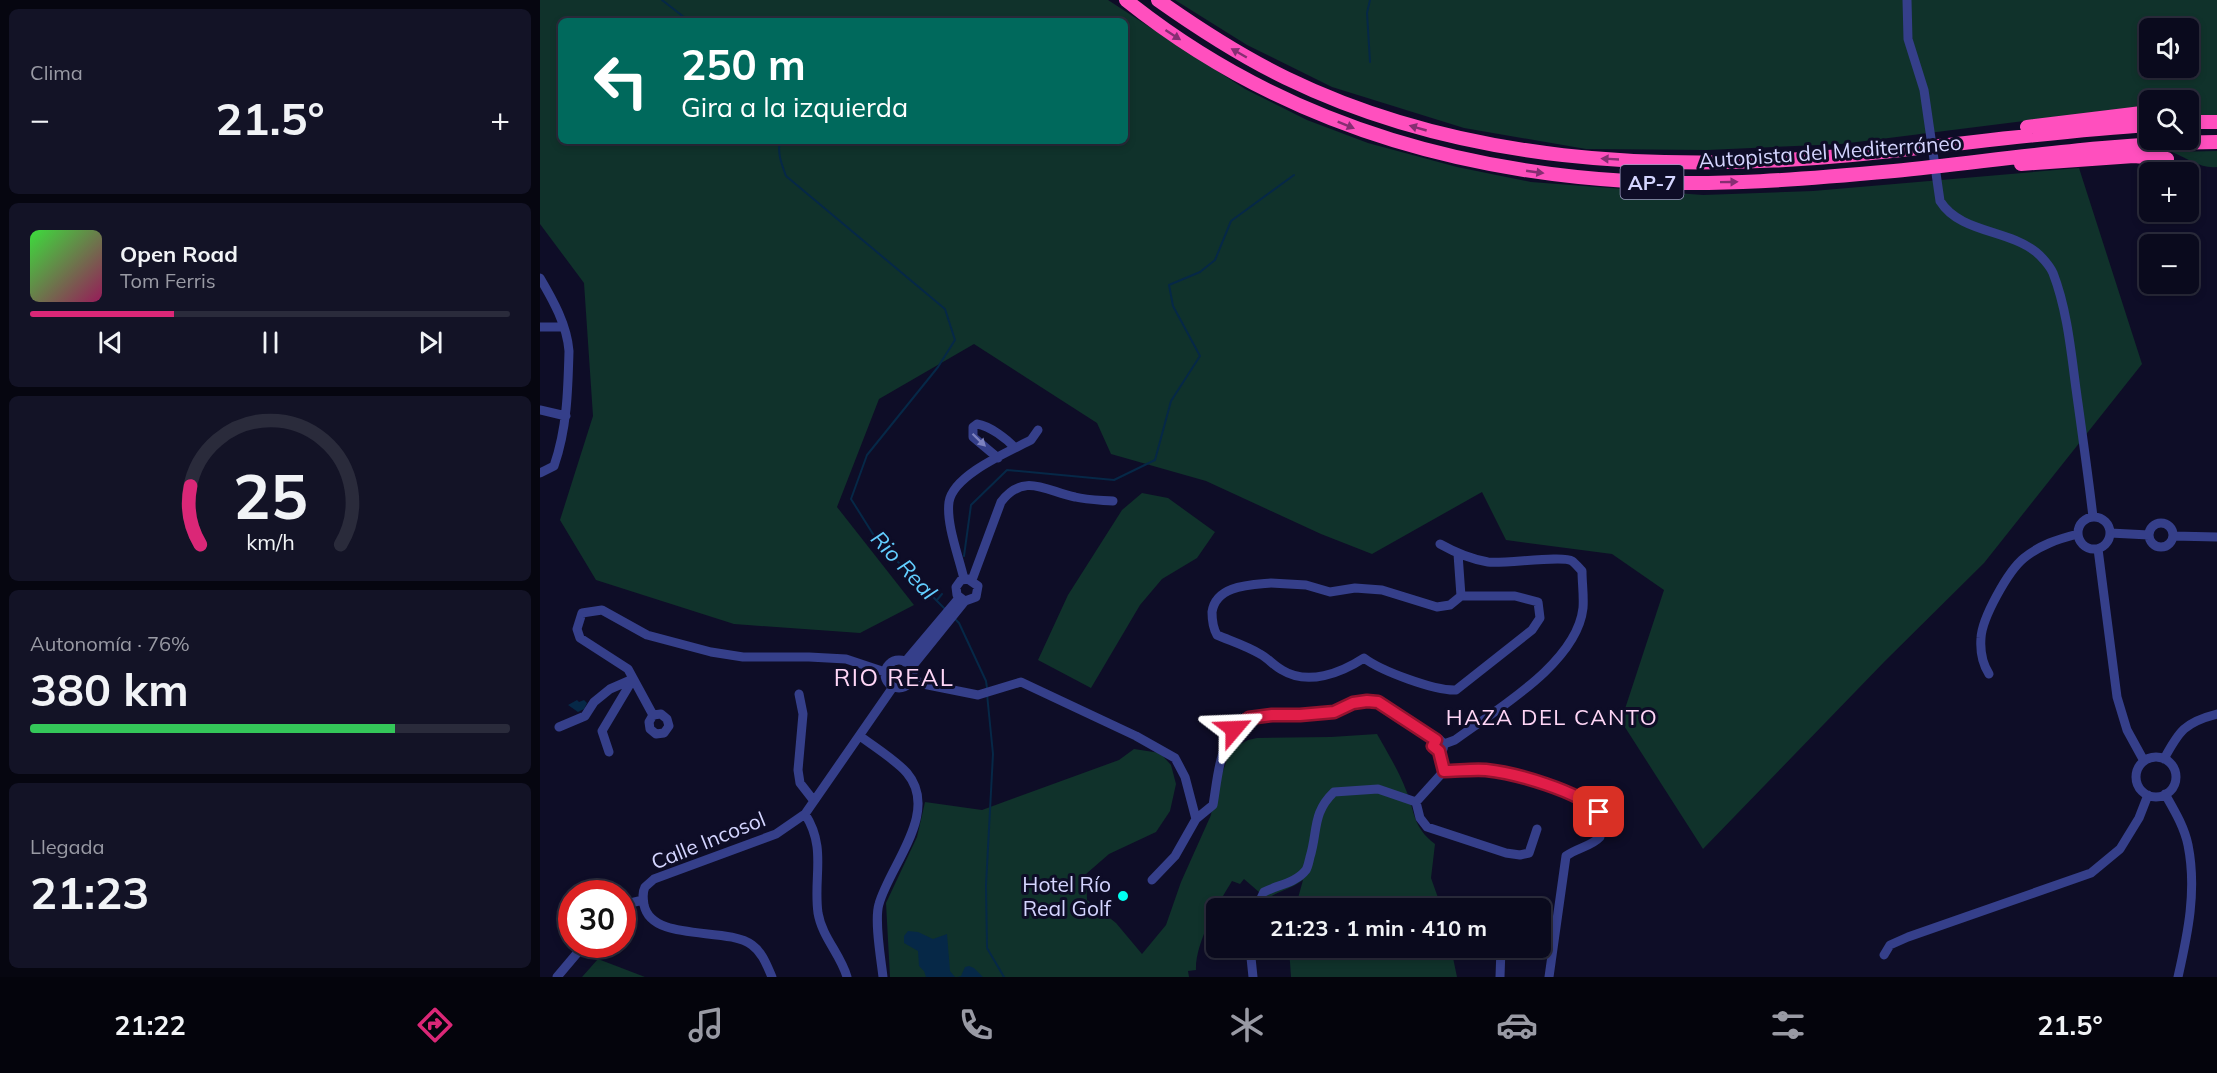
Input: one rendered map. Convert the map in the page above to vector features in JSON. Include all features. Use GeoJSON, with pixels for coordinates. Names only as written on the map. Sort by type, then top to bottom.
{"type":"FeatureCollection","features":[{"type":"Feature","properties":{"kind":"highway","name":"Autopista del Mediterráneo"},"geometry":{"type":"LineString","coordinates":[[1126,0],[1166,30],[1276,95],[1357,129],[1405,145],[1480,163],[1554,175],[1628,181],[1771,180],[1897,170],[2090,148],[2217,142]]}},
{"type":"Feature","properties":{"kind":"highway","name":"Autopista del Mediterráneo"},"geometry":{"type":"LineString","coordinates":[[1158,0],[1221,42],[1287,78],[1338,101],[1406,124],[1482,144],[1559,155],[1642,161],[1728,162],[1851,155],[2096,128],[2139,126]]}},
{"type":"Feature","properties":{"kind":"highway"},"geometry":{"type":"LineString","coordinates":[[1728,162],[1777,155],[1946,139],[2078,119],[2139,113]]}},
{"type":"Feature","properties":{"kind":"highway"},"geometry":{"type":"LineString","coordinates":[[2199,122],[2217,122]]}},
{"type":"Feature","properties":{"kind":"highway"},"geometry":{"type":"LineString","coordinates":[[1771,180],[1802,184],[2134,156],[2167,159]]}},
{"type":"Feature","properties":{"kind":"street"},"geometry":{"type":"LineString","coordinates":[[1907,0],[1908,39],[1928,109],[1940,201],[1950,213],[1960,219],[2005,236],[2035,251],[2052,270],[2062,304],[2073,364],[2093,517]]}},
{"type":"Feature","properties":{"kind":"street"},"geometry":{"type":"LineString","coordinates":[[540,279],[560,315],[569,351],[566,416],[560,448],[554,466],[540,473]]}},
{"type":"Feature","properties":{"kind":"street"},"geometry":{"type":"LineString","coordinates":[[540,327],[563,327]]}},
{"type":"Feature","properties":{"kind":"street"},"geometry":{"type":"LineString","coordinates":[[540,410],[566,416]]}},
{"type":"Feature","properties":{"kind":"street"},"geometry":{"type":"LineString","coordinates":[[998,458],[973,437],[973,427],[977,424],[983,425],[1010,442],[1015,448]]}},
{"type":"Feature","properties":{"kind":"street"},"geometry":{"type":"LineString","coordinates":[[962,599],[973,600],[978,593],[978,586],[968,579],[949,516],[949,501],[958,483],[1031,440],[1038,430]]}},
{"type":"Feature","properties":{"kind":"street"},"geometry":{"type":"LineString","coordinates":[[962,599],[956,587],[968,579],[1001,502],[1016,488],[1032,485],[1078,498],[1113,501]]}},
{"type":"Feature","properties":{"kind":"street"},"geometry":{"type":"LineString","coordinates":[[2093,517],[2105,521],[2110,534],[2107,543],[2098,549],[2091,549],[2084,546],[2078,534],[2082,522],[2093,517]]}},
{"type":"Feature","properties":{"kind":"street"},"geometry":{"type":"LineString","coordinates":[[2162,523],[2172,529],[2173,536],[2171,542],[2160,547],[2154,545],[2149,535],[2150,528],[2162,523]]}},
{"type":"Feature","properties":{"kind":"street"},"geometry":{"type":"LineString","coordinates":[[1989,674],[1983,664],[1981,637],[1997,592],[2022,559],[2053,540],[2078,534]]}},
{"type":"Feature","properties":{"kind":"street"},"geometry":{"type":"LineString","coordinates":[[2110,534],[2149,535]]}},
{"type":"Feature","properties":{"kind":"street"},"geometry":{"type":"LineString","coordinates":[[2173,536],[2217,537]]}},
{"type":"Feature","properties":{"kind":"street"},"geometry":{"type":"LineString","coordinates":[[1440,544],[1464,558],[1490,562],[1529,562],[1561,558],[1571,560],[1582,571],[1583,608],[1576,634],[1558,660],[1517,695],[1455,740],[1440,745]]}},
{"type":"Feature","properties":{"kind":"street"},"geometry":{"type":"LineString","coordinates":[[2098,549],[2117,697],[2127,730],[2144,761]]}},
{"type":"Feature","properties":{"kind":"street"},"geometry":{"type":"LineString","coordinates":[[1458,554],[1461,596]]}},
{"type":"Feature","properties":{"kind":"street"},"geometry":{"type":"LineString","coordinates":[[1245,585],[1306,585],[1330,592],[1355,588],[1382,590],[1437,607],[1450,605],[1461,596],[1515,596],[1538,602],[1540,618],[1532,630],[1456,690],[1444,691],[1371,664],[1364,658],[1349,668],[1327,675],[1302,678],[1283,671],[1261,654],[1218,635],[1214,629],[1212,614],[1215,602],[1223,593],[1245,585]]}},
{"type":"Feature","properties":{"kind":"street"},"geometry":{"type":"LineString","coordinates":[[908,665],[962,599]]}},
{"type":"Feature","properties":{"kind":"street"},"geometry":{"type":"LineString","coordinates":[[653,715],[628,669],[580,638],[577,629],[582,613],[602,610],[647,635],[711,652],[743,657],[846,659],[885,672]]}},
{"type":"Feature","properties":{"kind":"street"},"geometry":{"type":"LineString","coordinates":[[908,665],[895,661],[890,663],[885,672],[888,683],[893,687],[901,688],[908,685],[912,678]]}},
{"type":"Feature","properties":{"kind":"street"},"geometry":{"type":"LineString","coordinates":[[908,665],[912,678],[923,684],[978,695],[1021,682],[1136,736],[1175,758],[1185,777],[1197,819]]}},
{"type":"Feature","properties":{"kind":"street"},"geometry":{"type":"LineString","coordinates":[[559,727],[585,716],[594,702],[610,689],[633,679]]}},
{"type":"Feature","properties":{"kind":"street"},"geometry":{"type":"LineString","coordinates":[[609,752],[602,731],[633,679]]}},
{"type":"Feature","properties":{"kind":"street","name":"Calle Incosol"},"geometry":{"type":"LineString","coordinates":[[772,977],[763,957],[751,944],[735,939],[667,928],[653,920],[645,912],[643,900],[645,887],[654,879],[776,834],[805,814],[893,687]]}},
{"type":"Feature","properties":{"kind":"street"},"geometry":{"type":"LineString","coordinates":[[799,694],[802,714],[798,770],[800,783],[814,801]]}},
{"type":"Feature","properties":{"kind":"street"},"geometry":{"type":"LineString","coordinates":[[1152,880],[1175,856],[1197,819],[1213,805],[1220,762],[1234,729],[1249,718],[1334,712],[1353,703],[1378,702],[1440,745],[1444,771]]}},
{"type":"Feature","properties":{"kind":"street"},"geometry":{"type":"LineString","coordinates":[[2164,759],[2179,732],[2201,718],[2217,714]]}},
{"type":"Feature","properties":{"kind":"street"},"geometry":{"type":"LineString","coordinates":[[860,736],[907,773],[917,792],[918,806],[914,828],[878,905],[883,977]]}},
{"type":"Feature","properties":{"kind":"street"},"geometry":{"type":"LineString","coordinates":[[2154,757],[2164,759],[2173,767],[2176,775],[2174,783],[2165,794],[2148,795],[2137,785],[2138,768],[2144,761],[2154,757]]}},
{"type":"Feature","properties":{"kind":"street"},"geometry":{"type":"LineString","coordinates":[[1416,802],[1444,771],[1482,770],[1505,773],[1547,786],[1591,804],[1599,812],[1600,837],[1596,842],[1574,850],[1566,856],[1549,977]]}},
{"type":"Feature","properties":{"kind":"street"},"geometry":{"type":"LineString","coordinates":[[1261,898],[1264,892],[1288,883],[1306,870],[1313,849],[1320,808],[1334,792],[1378,789],[1416,802]]}},
{"type":"Feature","properties":{"kind":"street"},"geometry":{"type":"LineString","coordinates":[[2165,794],[2181,823],[2188,843],[2192,885],[2189,928],[2178,977]]}},
{"type":"Feature","properties":{"kind":"street"},"geometry":{"type":"LineString","coordinates":[[1884,955],[1890,945],[1908,937],[2091,873],[2121,849],[2139,818],[2148,795]]}},
{"type":"Feature","properties":{"kind":"street"},"geometry":{"type":"LineString","coordinates":[[1416,802],[1420,818],[1427,826],[1506,853],[1520,855],[1529,853],[1537,829]]}},
{"type":"Feature","properties":{"kind":"street"},"geometry":{"type":"LineString","coordinates":[[805,814],[813,825],[819,849],[818,914],[827,938],[847,977]]}},
{"type":"Feature","properties":{"kind":"street"},"geometry":{"type":"LineString","coordinates":[[636,902],[643,900]]}},
{"type":"Feature","properties":{"kind":"street"},"geometry":{"type":"LineString","coordinates":[[556,977],[573,958]]}},
{"type":"Feature","properties":{"kind":"street"},"geometry":{"type":"LineString","coordinates":[[1251,958],[1253,977]]}},
{"type":"Feature","properties":{"kind":"street"},"geometry":{"type":"LineString","coordinates":[[1500,977],[1501,958]]}},
{"type":"Feature","properties":{"kind":"green space"},"geometry":{"type":"Polygon","coordinates":[[[540,0],[1108,0],[1245,89],[1307,120],[1368,143],[1457,167],[1531,182],[1703,195],[1813,191],[2079,168],[2142,364],[1984,563],[1885,661],[1703,849],[1621,721],[1664,590],[1612,554],[1506,540],[1482,492],[1372,554],[1321,534],[1206,481],[1111,454],[1097,423],[974,344],[879,399],[837,507],[914,605],[860,633],[734,624],[596,580],[560,520],[593,416],[584,283],[540,224],[540,0]]]}},
{"type":"Feature","properties":{"kind":"green space"},"geometry":{"type":"Polygon","coordinates":[[[1175,0],[2217,0],[2217,118],[2199,118],[2199,90],[2139,90],[2139,107],[1841,144],[1707,150],[1586,149],[1464,128],[1332,87],[1247,45],[1175,0]]]}},
{"type":"Feature","properties":{"kind":"green space"},"geometry":{"type":"Polygon","coordinates":[[[2217,151],[2217,167],[2200,165],[2199,162],[2194,162],[2172,152],[2217,151]]]}},
{"type":"Feature","properties":{"kind":"green space"},"geometry":{"type":"Polygon","coordinates":[[[1142,493],[1168,498],[1215,532],[1197,558],[1162,579],[1140,605],[1091,688],[1038,660],[1068,595],[1122,510],[1142,493]]]}},
{"type":"Feature","properties":{"kind":"green space"},"geometry":{"type":"Polygon","coordinates":[[[1377,734],[1403,783],[1418,825],[1435,844],[1431,878],[1438,898],[1298,898],[1303,880],[1266,898],[1244,879],[1240,884],[1232,881],[1222,898],[1206,898],[1206,929],[1199,948],[1196,970],[1188,971],[1189,977],[890,977],[886,903],[917,837],[925,802],[982,810],[1119,760],[1134,749],[1160,753],[1171,765],[1176,784],[1170,811],[1156,832],[1109,854],[1086,874],[1087,900],[1116,923],[1142,954],[1166,925],[1181,882],[1211,815],[1214,796],[1232,749],[1257,738],[1377,734]]]}},
{"type":"Feature","properties":{"kind":"green space"},"geometry":{"type":"Polygon","coordinates":[[[1290,958],[1453,958],[1457,977],[1291,977],[1290,958]]]}},
{"type":"Feature","properties":{"kind":"green space"},"geometry":{"type":"Polygon","coordinates":[[[598,959],[645,977],[582,977],[598,959]]]}},
{"type":"Feature","properties":{"kind":"water"},"geometry":{"type":"Polygon","coordinates":[[[577,700],[579,702],[584,700],[587,703],[584,709],[578,712],[568,705],[577,700]]]}},
{"type":"Feature","properties":{"kind":"water"},"geometry":{"type":"Polygon","coordinates":[[[908,931],[918,932],[933,939],[947,934],[950,971],[955,977],[926,977],[919,966],[918,951],[904,943],[904,936],[908,931]]]}},
{"type":"Feature","properties":{"kind":"water"},"geometry":{"type":"Polygon","coordinates":[[[969,966],[983,977],[957,977],[961,976],[965,967],[969,966]]]}},
{"type":"Feature","properties":{"kind":"waterway","name":"Rio Real"},"geometry":{"type":"LineString","coordinates":[[662,0],[685,18]]}},
{"type":"Feature","properties":{"kind":"waterway"},"geometry":{"type":"LineString","coordinates":[[1370,0],[1367,13],[1370,62]]}},
{"type":"Feature","properties":{"kind":"waterway","name":"Rio Real"},"geometry":{"type":"LineString","coordinates":[[779,144],[786,176],[945,309],[955,340],[938,367],[867,455],[851,499],[878,542],[946,610]]}},
{"type":"Feature","properties":{"kind":"waterway"},"geometry":{"type":"LineString","coordinates":[[964,556],[971,505],[1007,470],[1114,480],[1155,460],[1171,401],[1200,356],[1173,306],[1169,285],[1200,272],[1215,260],[1231,221],[1294,175]]}},
{"type":"Feature","properties":{"kind":"waterway","name":"Rio Real"},"geometry":{"type":"LineString","coordinates":[[937,600],[942,594]]}},
{"type":"Feature","properties":{"kind":"waterway","name":"Rio Real"},"geometry":{"type":"LineString","coordinates":[[954,618],[959,623],[986,681],[987,688]]}},
{"type":"Feature","properties":{"kind":"waterway","name":"Rio Real"},"geometry":{"type":"LineString","coordinates":[[987,694],[993,754],[986,885],[987,948],[1004,977]]}},
{"type":"Feature","properties":{"kind":"place","name":"Hotel Río Real Golf"},"geometry":{"type":"Point","coordinates":[1123,896]}},
{"type":"Feature","properties":{"kind":"district","name":"RIO REAL"},"geometry":{"type":"Point","coordinates":[894,677]}},
{"type":"Feature","properties":{"kind":"district","name":"HAZA DEL CANTO"},"geometry":{"type":"Point","coordinates":[1552,717]}},
{"type":"Feature","properties":{"kind":"route"},"geometry":{"type":"LineString","coordinates":[[1234,729],[1249,718],[1334,712],[1353,703],[1378,702],[1436,740],[1433,746],[1439,751],[1444,771],[1482,770],[1505,773],[1547,786],[1591,804],[1599,812]]}}]}
